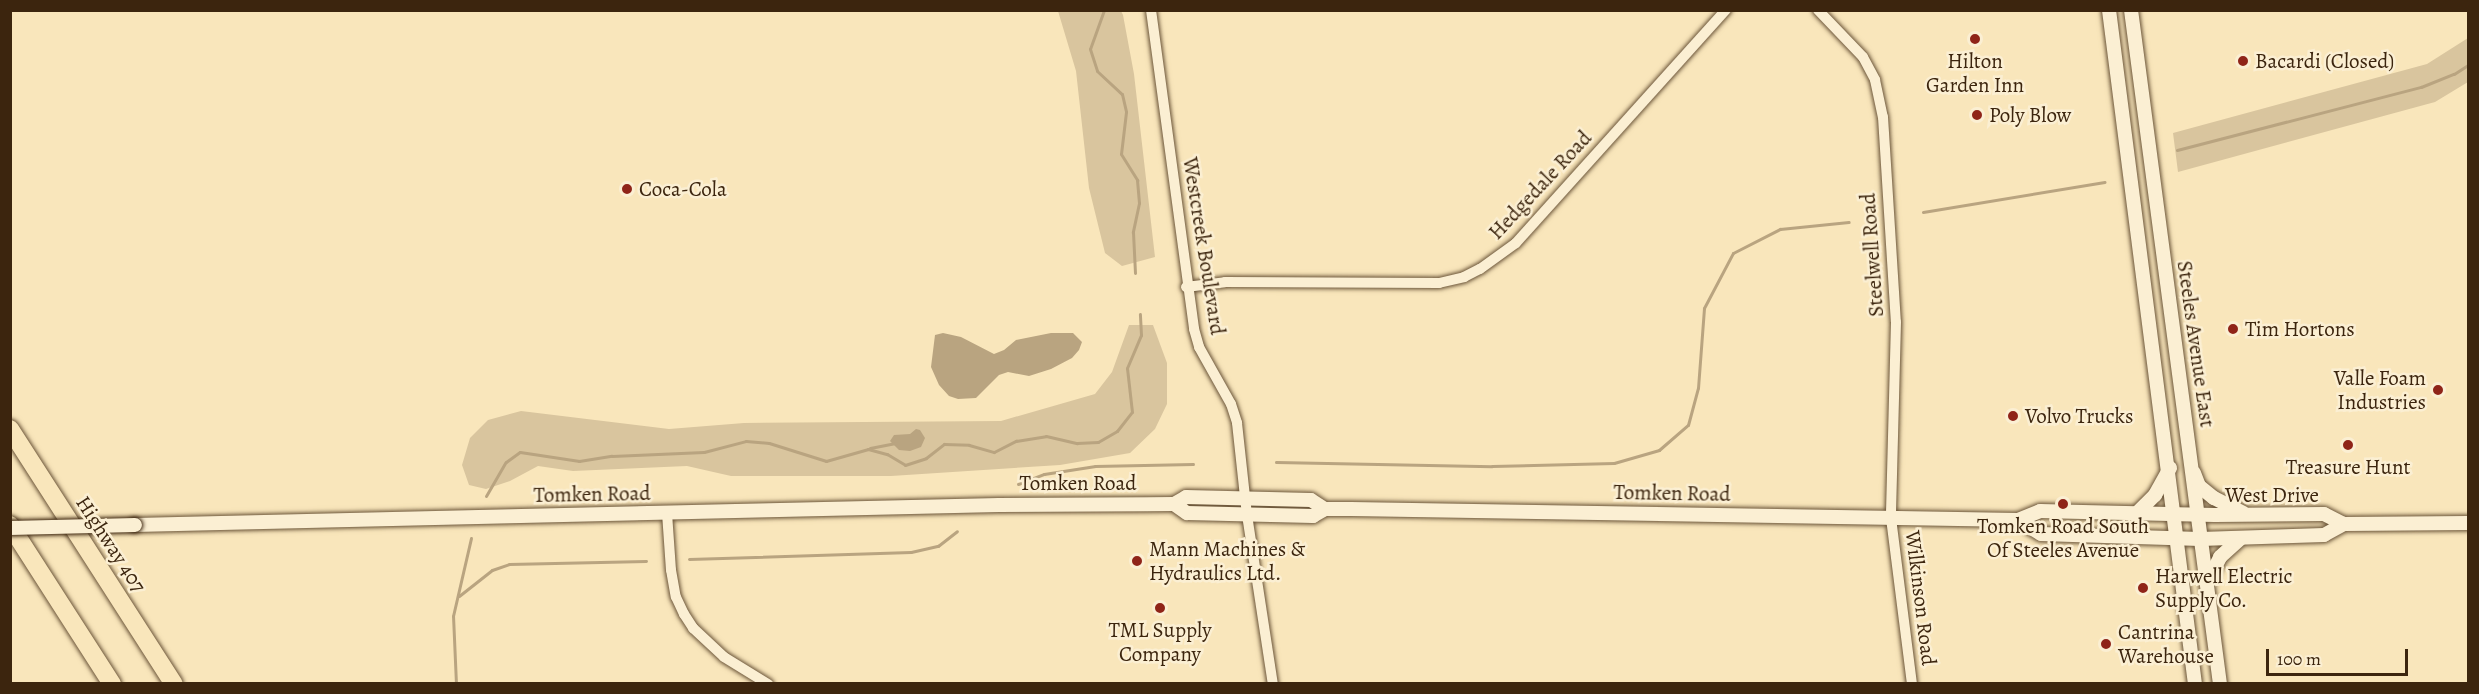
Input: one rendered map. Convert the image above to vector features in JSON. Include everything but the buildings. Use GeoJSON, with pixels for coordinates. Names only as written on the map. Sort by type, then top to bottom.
{"type":"FeatureCollection","features":[{"type":"Feature","properties":{"kind":"highway","name":"Highway 407"},"geometry":{"type":"LineString","coordinates":[[10,429],[174,684]]}},
{"type":"Feature","properties":{"kind":"highway"},"geometry":{"type":"LineString","coordinates":[[10,527],[112,684]]}},
{"type":"Feature","properties":{"kind":"main road","name":"Steeles Avenue East"},"geometry":{"type":"LineString","coordinates":[[2109,10],[2170,468],[2195,684]]}},
{"type":"Feature","properties":{"kind":"main road","name":"Steeles Avenue East"},"geometry":{"type":"LineString","coordinates":[[2131,10],[2220,684]]}},
{"type":"Feature","properties":{"kind":"main road"},"geometry":{"type":"LineString","coordinates":[[2191,465],[2199,486],[2214,498],[2245,514]]}},
{"type":"Feature","properties":{"kind":"main road"},"geometry":{"type":"LineString","coordinates":[[2136,514],[2155,495],[2170,468]]}},
{"type":"Feature","properties":{"kind":"main road","name":"Tomken Road"},"geometry":{"type":"LineString","coordinates":[[10,527],[999,505],[1174,504],[1186,497],[1311,500],[1325,509]]}},
{"type":"Feature","properties":{"kind":"main road","name":"Tomken Road"},"geometry":{"type":"LineString","coordinates":[[1174,504],[1187,513],[1313,516],[1325,509],[2018,520],[2040,511],[2197,515]]}},
{"type":"Feature","properties":{"kind":"main road","name":"West Drive"},"geometry":{"type":"LineString","coordinates":[[2197,515],[2324,514],[2344,524],[2469,523]]}},
{"type":"Feature","properties":{"kind":"main road","name":"Tomken Road"},"geometry":{"type":"LineString","coordinates":[[2018,520],[2041,534],[2200,539]]}},
{"type":"Feature","properties":{"kind":"main road","name":"West Drive"},"geometry":{"type":"LineString","coordinates":[[2200,539],[2324,535],[2344,524]]}},
{"type":"Feature","properties":{"kind":"main road"},"geometry":{"type":"LineString","coordinates":[[2207,583],[2220,557],[2241,538]]}},
{"type":"Feature","properties":{"kind":"street","name":"Westcreek Boulevard"},"geometry":{"type":"LineString","coordinates":[[1151,10],[1186,287],[1199,347],[1231,404],[1237,423],[1247,515],[1273,684]]}},
{"type":"Feature","properties":{"kind":"street","name":"Hedgedale Road"},"geometry":{"type":"LineString","coordinates":[[1186,287],[1225,282],[1439,283],[1464,277],[1480,269],[1516,243],[1726,10]]}},
{"type":"Feature","properties":{"kind":"street","name":"Steelwell Road"},"geometry":{"type":"LineString","coordinates":[[1818,10],[1863,57],[1875,80],[1883,117],[1896,322],[1891,518]]}},
{"type":"Feature","properties":{"kind":"street"},"geometry":{"type":"LineString","coordinates":[[667,513],[671,570],[676,597],[684,614],[693,628],[724,657],[768,684]]}},
{"type":"Feature","properties":{"kind":"street","name":"Wilkinson Road"},"geometry":{"type":"LineString","coordinates":[[1891,518],[1912,684]]}},
{"type":"Feature","properties":{"kind":"shaded area"},"geometry":{"type":"Polygon","coordinates":[[[1058,11],[1121,11],[1123,15],[1134,74],[1155,257],[1122,266],[1105,253],[1089,188],[1076,71],[1058,11]]]}},
{"type":"Feature","properties":{"kind":"shaded area"},"geometry":{"type":"Polygon","coordinates":[[[2468,38],[2468,82],[2435,102],[2178,172],[2173,133],[2427,64],[2468,38]]]}},
{"type":"Feature","properties":{"kind":"shaded area"},"geometry":{"type":"Polygon","coordinates":[[[1129,325],[1153,325],[1167,363],[1167,404],[1155,429],[1130,453],[1060,465],[891,476],[731,476],[687,466],[573,471],[538,466],[510,481],[486,489],[469,485],[462,465],[470,438],[488,420],[521,411],[669,429],[744,423],[1001,421],[1095,394],[1112,372],[1129,325]]]}},
{"type":"Feature","properties":{"kind":"shaded area"},"geometry":{"type":"Polygon","coordinates":[[[943,333],[961,337],[994,354],[1004,350],[1016,340],[1051,333],[1073,333],[1082,342],[1072,358],[1051,369],[1029,376],[1008,372],[999,375],[976,398],[958,399],[949,396],[939,385],[931,367],[935,335],[943,333]]]}},
{"type":"Feature","properties":{"kind":"shaded area"},"geometry":{"type":"Polygon","coordinates":[[[916,429],[920,430],[925,438],[921,447],[910,451],[899,450],[890,441],[894,435],[910,434],[916,429]]]}},
{"type":"Feature","properties":{"kind":"waterway"},"geometry":{"type":"LineString","coordinates":[[1104,10],[1090,49],[1097,71],[1122,94],[1126,112],[1121,154],[1137,180],[1139,203],[1133,232],[1135,273]]}},
{"type":"Feature","properties":{"kind":"waterway"},"geometry":{"type":"LineString","coordinates":[[2177,150],[2421,87],[2454,74],[2468,65]]}},
{"type":"Feature","properties":{"kind":"waterway"},"geometry":{"type":"LineString","coordinates":[[1923,212],[2105,182]]}},
{"type":"Feature","properties":{"kind":"waterway"},"geometry":{"type":"LineString","coordinates":[[1276,462],[1492,466],[1614,463],[1659,450],[1688,425],[1698,388],[1704,308],[1733,253],[1780,229],[1849,222]]}},
{"type":"Feature","properties":{"kind":"waterway"},"geometry":{"type":"LineString","coordinates":[[486,496],[506,462],[520,452],[579,461],[612,456],[704,452],[746,441],[769,443],[826,461],[868,449],[887,454],[905,465],[926,458],[944,444],[969,445],[994,452],[1016,441],[1046,436],[1077,443],[1098,442],[1117,431],[1132,412],[1127,368],[1141,335],[1140,314]]}},
{"type":"Feature","properties":{"kind":"waterway"},"geometry":{"type":"LineString","coordinates":[[870,448],[896,443]]}},
{"type":"Feature","properties":{"kind":"waterway"},"geometry":{"type":"LineString","coordinates":[[1018,484],[1044,474],[1095,466],[1193,464]]}},
{"type":"Feature","properties":{"kind":"waterway"},"geometry":{"type":"LineString","coordinates":[[689,559],[911,552],[938,546],[957,531]]}},
{"type":"Feature","properties":{"kind":"waterway"},"geometry":{"type":"LineString","coordinates":[[456,684],[453,616],[471,538]]}},
{"type":"Feature","properties":{"kind":"waterway"},"geometry":{"type":"LineString","coordinates":[[459,596],[492,570],[509,564],[646,561]]}},
{"type":"Feature","properties":{"kind":"place","name":"Hilton Garden Inn"},"geometry":{"type":"Point","coordinates":[1975,39]}},
{"type":"Feature","properties":{"kind":"place","name":"Bacardi (Closed)"},"geometry":{"type":"Point","coordinates":[2243,61]}},
{"type":"Feature","properties":{"kind":"place","name":"Poly Blow"},"geometry":{"type":"Point","coordinates":[1977,115]}},
{"type":"Feature","properties":{"kind":"place","name":"Coca-Cola"},"geometry":{"type":"Point","coordinates":[627,189]}},
{"type":"Feature","properties":{"kind":"place","name":"Tim Hortons"},"geometry":{"type":"Point","coordinates":[2233,329]}},
{"type":"Feature","properties":{"kind":"place","name":"Valle Foam Industries"},"geometry":{"type":"Point","coordinates":[2438,390]}},
{"type":"Feature","properties":{"kind":"place","name":"Volvo Trucks"},"geometry":{"type":"Point","coordinates":[2013,416]}},
{"type":"Feature","properties":{"kind":"place","name":"Treasure Hunt"},"geometry":{"type":"Point","coordinates":[2348,445]}},
{"type":"Feature","properties":{"kind":"place","name":"Tomken Road South Of Steeles Avenue"},"geometry":{"type":"Point","coordinates":[2063,504]}},
{"type":"Feature","properties":{"kind":"place","name":"Mann Machines & Hydraulics Ltd."},"geometry":{"type":"Point","coordinates":[1137,561]}},
{"type":"Feature","properties":{"kind":"place","name":"Harwell Electric Supply Co."},"geometry":{"type":"Point","coordinates":[2143,588]}},
{"type":"Feature","properties":{"kind":"place","name":"TML Supply Company"},"geometry":{"type":"Point","coordinates":[1160,608]}},
{"type":"Feature","properties":{"kind":"place","name":"Cantrina Warehouse"},"geometry":{"type":"Point","coordinates":[2106,644]}}]}
